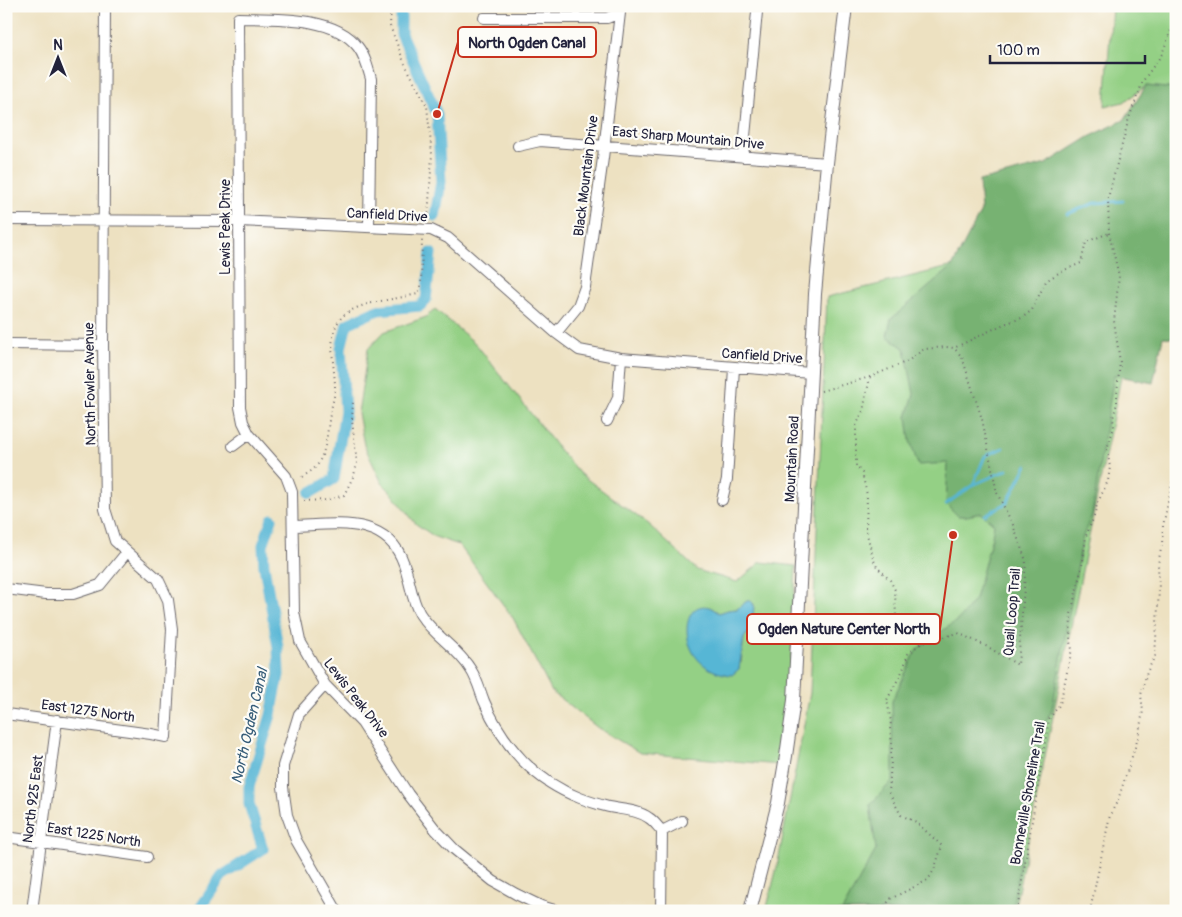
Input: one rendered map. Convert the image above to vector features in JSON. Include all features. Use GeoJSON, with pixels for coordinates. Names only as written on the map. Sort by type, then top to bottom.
{"type":"FeatureCollection","features":[{"type":"Feature","properties":{"kind":"street","name":"North Fowler Avenue"},"geometry":{"type":"LineString","coordinates":[[106,6],[103,345],[106,509],[115,541],[158,579],[168,600],[172,630],[166,737]]}},
{"type":"Feature","properties":{"kind":"street","name":"Mountain Road"},"geometry":{"type":"LineString","coordinates":[[750,911],[778,803],[794,700],[815,294],[827,163],[846,6]]}},
{"type":"Feature","properties":{"kind":"street"},"geometry":{"type":"LineString","coordinates":[[743,157],[757,12]]}},
{"type":"Feature","properties":{"kind":"street","name":"Black Mountain Drive"},"geometry":{"type":"LineString","coordinates":[[484,18],[607,18],[620,14],[585,287],[578,306],[556,332]]}},
{"type":"Feature","properties":{"kind":"street","name":"Lewis Peak Drive"},"geometry":{"type":"LineString","coordinates":[[369,227],[372,79],[366,60],[358,46],[342,32],[305,20],[238,18],[240,407],[243,422],[249,434],[286,476],[292,492],[294,612],[300,641],[325,685],[362,723],[408,794],[425,817],[454,849],[493,881],[541,906],[558,911]]}},
{"type":"Feature","properties":{"kind":"street","name":"East Sharp Mountain Drive"},"geometry":{"type":"LineString","coordinates":[[518,146],[540,142],[604,145],[827,163]]}},
{"type":"Feature","properties":{"kind":"street","name":"Canfield Drive"},"geometry":{"type":"LineString","coordinates":[[6,220],[239,221],[431,230],[448,238],[579,350],[621,358],[811,373]]}},
{"type":"Feature","properties":{"kind":"street"},"geometry":{"type":"LineString","coordinates":[[6,344],[103,345]]}},
{"type":"Feature","properties":{"kind":"street"},"geometry":{"type":"LineString","coordinates":[[607,420],[618,398],[621,358]]}},
{"type":"Feature","properties":{"kind":"street"},"geometry":{"type":"LineString","coordinates":[[722,500],[727,479],[734,368]]}},
{"type":"Feature","properties":{"kind":"street"},"geometry":{"type":"LineString","coordinates":[[233,446],[249,434]]}},
{"type":"Feature","properties":{"kind":"street"},"geometry":{"type":"LineString","coordinates":[[293,526],[354,524],[371,528],[385,537],[404,562],[420,614],[430,627],[461,656],[471,670],[494,721],[523,761],[540,776],[560,789],[605,806],[648,817],[662,831],[660,911]]}},
{"type":"Feature","properties":{"kind":"street"},"geometry":{"type":"LineString","coordinates":[[6,589],[46,594],[73,594],[100,585],[128,552]]}},
{"type":"Feature","properties":{"kind":"street"},"geometry":{"type":"LineString","coordinates":[[325,685],[299,714],[283,766],[283,787],[287,815],[296,840],[336,911]]}},
{"type":"Feature","properties":{"kind":"street","name":"East 1275 North"},"geometry":{"type":"LineString","coordinates":[[6,714],[166,737]]}},
{"type":"Feature","properties":{"kind":"street","name":"North 925 East"},"geometry":{"type":"LineString","coordinates":[[32,911],[57,720]]}},
{"type":"Feature","properties":{"kind":"street"},"geometry":{"type":"LineString","coordinates":[[662,831],[682,821]]}},
{"type":"Feature","properties":{"kind":"street","name":"East 1225 North"},"geometry":{"type":"LineString","coordinates":[[6,837],[147,857]]}},
{"type":"Feature","properties":{"kind":"path"},"geometry":{"type":"LineString","coordinates":[[391,6],[390,26],[404,62],[427,106],[432,154],[431,185],[426,224]]}},
{"type":"Feature","properties":{"kind":"path","name":"Bonneville Shoreline Trail"},"geometry":{"type":"LineString","coordinates":[[1017,911],[1049,719],[1060,704],[1072,650],[1070,642],[1071,614],[1083,561],[1086,536],[1097,504],[1108,481],[1110,467],[1107,450],[1114,427],[1120,362],[1114,321],[1119,276],[1109,233],[1108,198],[1129,118],[1143,81],[1162,54],[1176,17]]}},
{"type":"Feature","properties":{"kind":"path"},"geometry":{"type":"LineString","coordinates":[[810,394],[870,377],[908,361],[924,349],[954,348],[1004,324],[1022,318],[1032,310],[1046,281],[1060,272],[1081,263],[1086,242],[1109,233]]}},
{"type":"Feature","properties":{"kind":"path"},"geometry":{"type":"LineString","coordinates":[[302,477],[319,463],[328,435],[328,422],[336,389],[333,344],[336,328],[343,316],[359,307],[417,294],[421,287],[422,240]]}},
{"type":"Feature","properties":{"kind":"path","name":"Quail Loop Trail"},"geometry":{"type":"LineString","coordinates":[[920,644],[958,633],[988,647],[1018,665],[1026,561],[1013,525],[1001,503],[993,480],[982,419],[962,357],[954,348]]}},
{"type":"Feature","properties":{"kind":"path"},"geometry":{"type":"LineString","coordinates":[[870,377],[856,426],[856,466],[862,473],[867,495],[866,530],[877,568],[890,580],[895,590],[896,618],[908,630],[916,634],[920,644],[908,654],[903,670],[887,700],[892,744],[889,793],[901,815],[916,822],[942,846],[934,870],[928,880],[890,899],[882,911]]}},
{"type":"Feature","properties":{"kind":"path"},"geometry":{"type":"LineString","coordinates":[[304,501],[328,500],[344,496],[349,486],[357,464],[352,420],[353,401]]}},
{"type":"Feature","properties":{"kind":"path"},"geometry":{"type":"LineString","coordinates":[[1176,412],[1176,431]]}},
{"type":"Feature","properties":{"kind":"path"},"geometry":{"type":"LineString","coordinates":[[1090,911],[1110,815],[1118,800],[1138,738],[1143,711],[1141,695],[1147,672],[1156,656],[1159,590],[1158,564],[1163,526],[1176,464]]}},
{"type":"Feature","properties":{"kind":"green space"},"geometry":{"type":"Polygon","coordinates":[[[1112,6],[1176,6],[1176,89],[1146,86],[1124,102],[1105,106],[1112,6]]]}},
{"type":"Feature","properties":{"kind":"green space"},"geometry":{"type":"Polygon","coordinates":[[[1146,86],[1176,89],[1176,338],[1163,337],[1153,383],[1114,375],[1092,515],[1083,536],[1052,710],[1043,727],[1012,911],[842,911],[876,850],[870,805],[893,780],[892,701],[917,649],[959,619],[975,599],[994,524],[981,513],[958,516],[946,504],[948,463],[918,465],[910,441],[907,417],[914,394],[905,349],[887,336],[891,319],[952,267],[981,211],[979,181],[1046,164],[1089,137],[1124,120],[1146,86]]]}},
{"type":"Feature","properties":{"kind":"green space"},"geometry":{"type":"Polygon","coordinates":[[[1113,227],[1121,377],[1014,911],[766,911],[777,867],[810,693],[827,297],[1113,227]]]}},
{"type":"Feature","properties":{"kind":"green space"},"geometry":{"type":"Polygon","coordinates":[[[435,309],[476,344],[580,474],[649,525],[697,570],[737,582],[761,562],[796,566],[789,694],[780,765],[640,753],[598,728],[552,692],[513,618],[459,545],[435,537],[416,524],[382,483],[364,445],[358,413],[368,349],[384,332],[426,317],[435,309]],[[747,601],[737,609],[719,613],[710,607],[741,663],[744,638],[752,628],[754,604],[747,601]]]}},
{"type":"Feature","properties":{"kind":"water"},"geometry":{"type":"Polygon","coordinates":[[[747,601],[751,601],[754,605],[752,628],[744,638],[739,669],[732,675],[713,671],[700,661],[692,649],[688,636],[688,624],[692,613],[699,607],[709,607],[719,613],[737,609],[747,601]]]}},
{"type":"Feature","properties":{"kind":"waterway","name":"North Ogden Canal"},"geometry":{"type":"LineString","coordinates":[[401,6],[401,34],[437,114],[441,182],[435,216]]}},
{"type":"Feature","properties":{"kind":"waterway"},"geometry":{"type":"LineString","coordinates":[[1067,214],[1095,203],[1123,201]]}},
{"type":"Feature","properties":{"kind":"waterway","name":"North Ogden Canal"},"geometry":{"type":"LineString","coordinates":[[310,493],[334,479],[345,411],[341,348],[347,324],[378,310],[420,306],[426,300],[431,253]]}},
{"type":"Feature","properties":{"kind":"waterway"},"geometry":{"type":"LineString","coordinates":[[946,504],[973,485],[985,456],[1003,448]]}},
{"type":"Feature","properties":{"kind":"waterway"},"geometry":{"type":"LineString","coordinates":[[985,515],[1007,503],[1027,465]]}},
{"type":"Feature","properties":{"kind":"waterway"},"geometry":{"type":"LineString","coordinates":[[973,485],[1007,470]]}},
{"type":"Feature","properties":{"kind":"waterway","name":"North Ogden Canal"},"geometry":{"type":"LineString","coordinates":[[198,911],[222,876],[263,849],[249,804],[249,787],[271,715],[279,675],[278,647],[264,566],[263,545],[272,519]]}},
{"type":"Feature","properties":{"kind":"place","name":"North Ogden Canal"},"geometry":{"type":"Point","coordinates":[437,114]}},
{"type":"Feature","properties":{"kind":"place","name":"Ogden Nature Center North"},"geometry":{"type":"Point","coordinates":[953,535]}}]}
